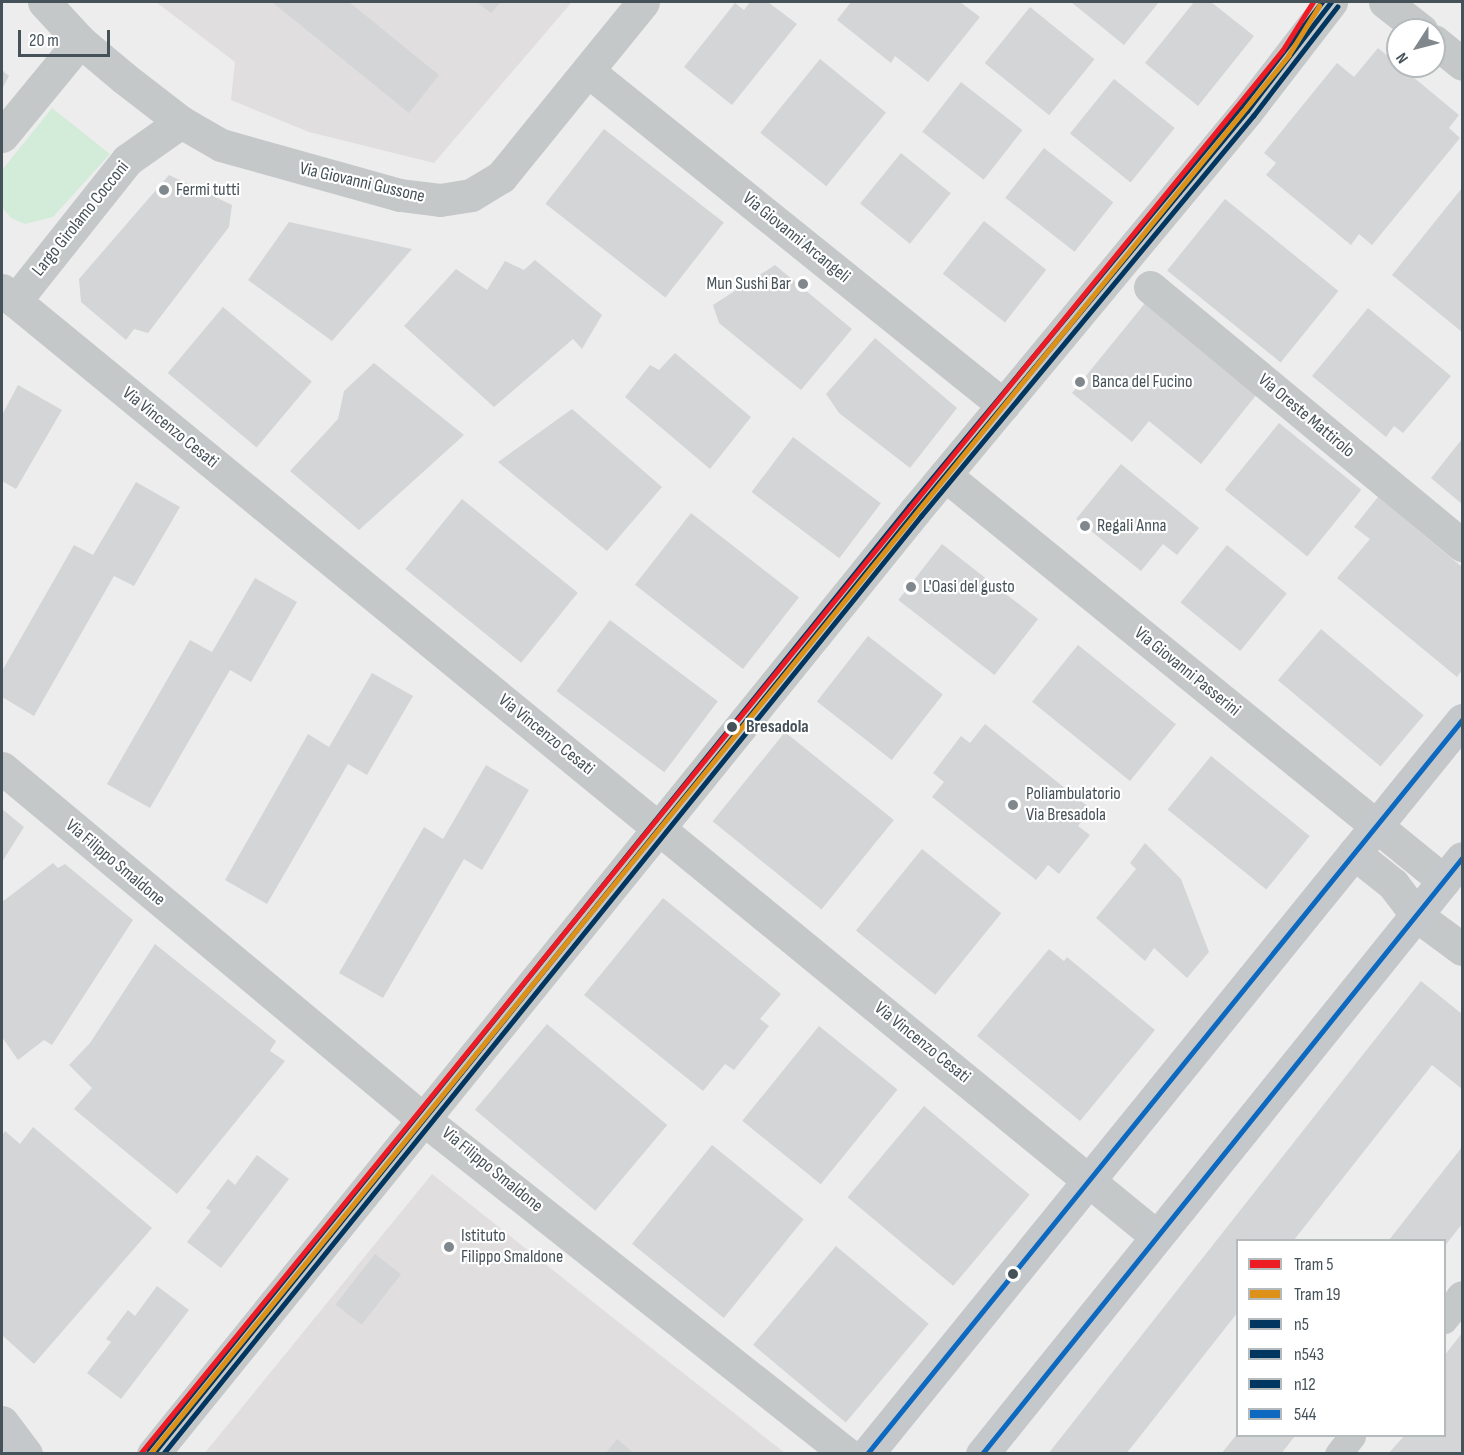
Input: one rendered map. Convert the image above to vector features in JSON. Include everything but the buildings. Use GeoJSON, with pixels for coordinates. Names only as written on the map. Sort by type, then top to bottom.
{"type":"FeatureCollection","features":[{"type":"Feature","properties":{"kind":"main road"},"geometry":{"type":"LineString","coordinates":[[867,1454],[1462,720]]}},
{"type":"Feature","properties":{"kind":"main road"},"geometry":{"type":"LineString","coordinates":[[982,1454],[1155,1235],[1453,869]]}},
{"type":"Feature","properties":{"kind":"main road"},"geometry":{"type":"LineString","coordinates":[[2,1422],[26,1454]]}},
{"type":"Feature","properties":{"kind":"street","name":"Via Giovanni Gussone"},"geometry":{"type":"LineString","coordinates":[[44,2],[80,41],[181,122],[248,154],[400,195],[451,200],[480,191],[501,177],[642,2]]}},
{"type":"Feature","properties":{"kind":"street"},"geometry":{"type":"LineString","coordinates":[[1385,2],[1406,18]]}},
{"type":"Feature","properties":{"kind":"street"},"geometry":{"type":"LineString","coordinates":[[153,1454],[423,1118],[1326,9]]}},
{"type":"Feature","properties":{"kind":"street"},"geometry":{"type":"LineString","coordinates":[[2,136],[80,41]]}},
{"type":"Feature","properties":{"kind":"street"},"geometry":{"type":"LineString","coordinates":[[1446,51],[1462,64]]}},
{"type":"Feature","properties":{"kind":"street","name":"Via Giovanni Arcangeli"},"geometry":{"type":"LineString","coordinates":[[588,71],[1008,398]]}},
{"type":"Feature","properties":{"kind":"street","name":"Largo Girolamo Cocconi"},"geometry":{"type":"LineString","coordinates":[[8,296],[127,160],[181,122]]}},
{"type":"Feature","properties":{"kind":"street","name":"Via Oreste Mattirolo"},"geometry":{"type":"LineString","coordinates":[[1150,287],[1462,545]]}},
{"type":"Feature","properties":{"kind":"street","name":"Via Vincenzo Cesati"},"geometry":{"type":"LineString","coordinates":[[8,296],[1155,1235]]}},
{"type":"Feature","properties":{"kind":"street","name":"Via Giovanni Passerini"},"geometry":{"type":"LineString","coordinates":[[945,476],[1375,826],[1453,869]]}},
{"type":"Feature","properties":{"kind":"street","name":"Via Filippo Smaldone"},"geometry":{"type":"LineString","coordinates":[[2,768],[423,1118],[847,1454]]}},
{"type":"Feature","properties":{"kind":"street"},"geometry":{"type":"LineString","coordinates":[[1354,853],[1393,884],[1416,915],[1462,949]]}},
{"type":"Feature","properties":{"kind":"street"},"geometry":{"type":"LineString","coordinates":[[1338,1454],[1351,1437]]}},
{"type":"Feature","properties":{"kind":"shaded area"},"geometry":{"type":"Polygon","coordinates":[[[156,2],[572,2],[434,163],[309,132],[231,100],[235,62],[156,2]]]}},
{"type":"Feature","properties":{"kind":"shaded area","name":"Istituto Filippo Smaldone"},"geometry":{"type":"Polygon","coordinates":[[[432,1174],[617,1321],[785,1453],[204,1454],[432,1174]]]}},
{"type":"Feature","properties":{"kind":"green space"},"geometry":{"type":"Polygon","coordinates":[[[52,108],[110,154],[53,217],[25,224],[11,218],[2,207],[2,170],[52,108]]]}},
{"type":"Feature","properties":{"kind":"tram line","name":"5"},"geometry":{"type":"LineString","coordinates":[[140,1454],[1282,51],[1313,2]]}},
{"type":"Feature","properties":{"kind":"tram line","name":"19"},"geometry":{"type":"LineString","coordinates":[[150,1454],[1288,56],[1319,6]]}},
{"type":"Feature","properties":{"kind":"transit line","name":"n12"},"geometry":{"type":"LineString","coordinates":[[147,1449],[909,506],[1241,106],[1322,2]]}},
{"type":"Feature","properties":{"kind":"transit line","name":"n5"},"geometry":{"type":"LineString","coordinates":[[153,1454],[915,511],[1247,111],[1331,2]]}},
{"type":"Feature","properties":{"kind":"transit line","name":"n543"},"geometry":{"type":"LineString","coordinates":[[163,1454],[921,516],[1253,116],[1337,7]]}},
{"type":"Feature","properties":{"kind":"transit line","name":"544"},"geometry":{"type":"LineString","coordinates":[[867,1454],[1462,720]]}},
{"type":"Feature","properties":{"kind":"transit line","name":"544"},"geometry":{"type":"LineString","coordinates":[[982,1454],[1462,858]]}},
{"type":"Feature","properties":{"kind":"place","name":"Fermi tutti"},"geometry":{"type":"Point","coordinates":[164,190]}},
{"type":"Feature","properties":{"kind":"place","name":"Mun Sushi Bar"},"geometry":{"type":"Point","coordinates":[803,284]}},
{"type":"Feature","properties":{"kind":"place","name":"Banca del Fucino"},"geometry":{"type":"Point","coordinates":[1080,382]}},
{"type":"Feature","properties":{"kind":"place","name":"Regali Anna"},"geometry":{"type":"Point","coordinates":[1085,526]}},
{"type":"Feature","properties":{"kind":"place","name":"L'Oasi del gusto"},"geometry":{"type":"Point","coordinates":[911,587]}},
{"type":"Feature","properties":{"kind":"place","name":"Bresadola"},"geometry":{"type":"Point","coordinates":[732,727]}},
{"type":"Feature","properties":{"kind":"place","name":"Poliambulatorio Via Bresadola"},"geometry":{"type":"Point","coordinates":[1013,805]}},
{"type":"Feature","properties":{"kind":"place","name":"Istituto Filippo Smaldone"},"geometry":{"type":"Point","coordinates":[449,1247]}}]}
